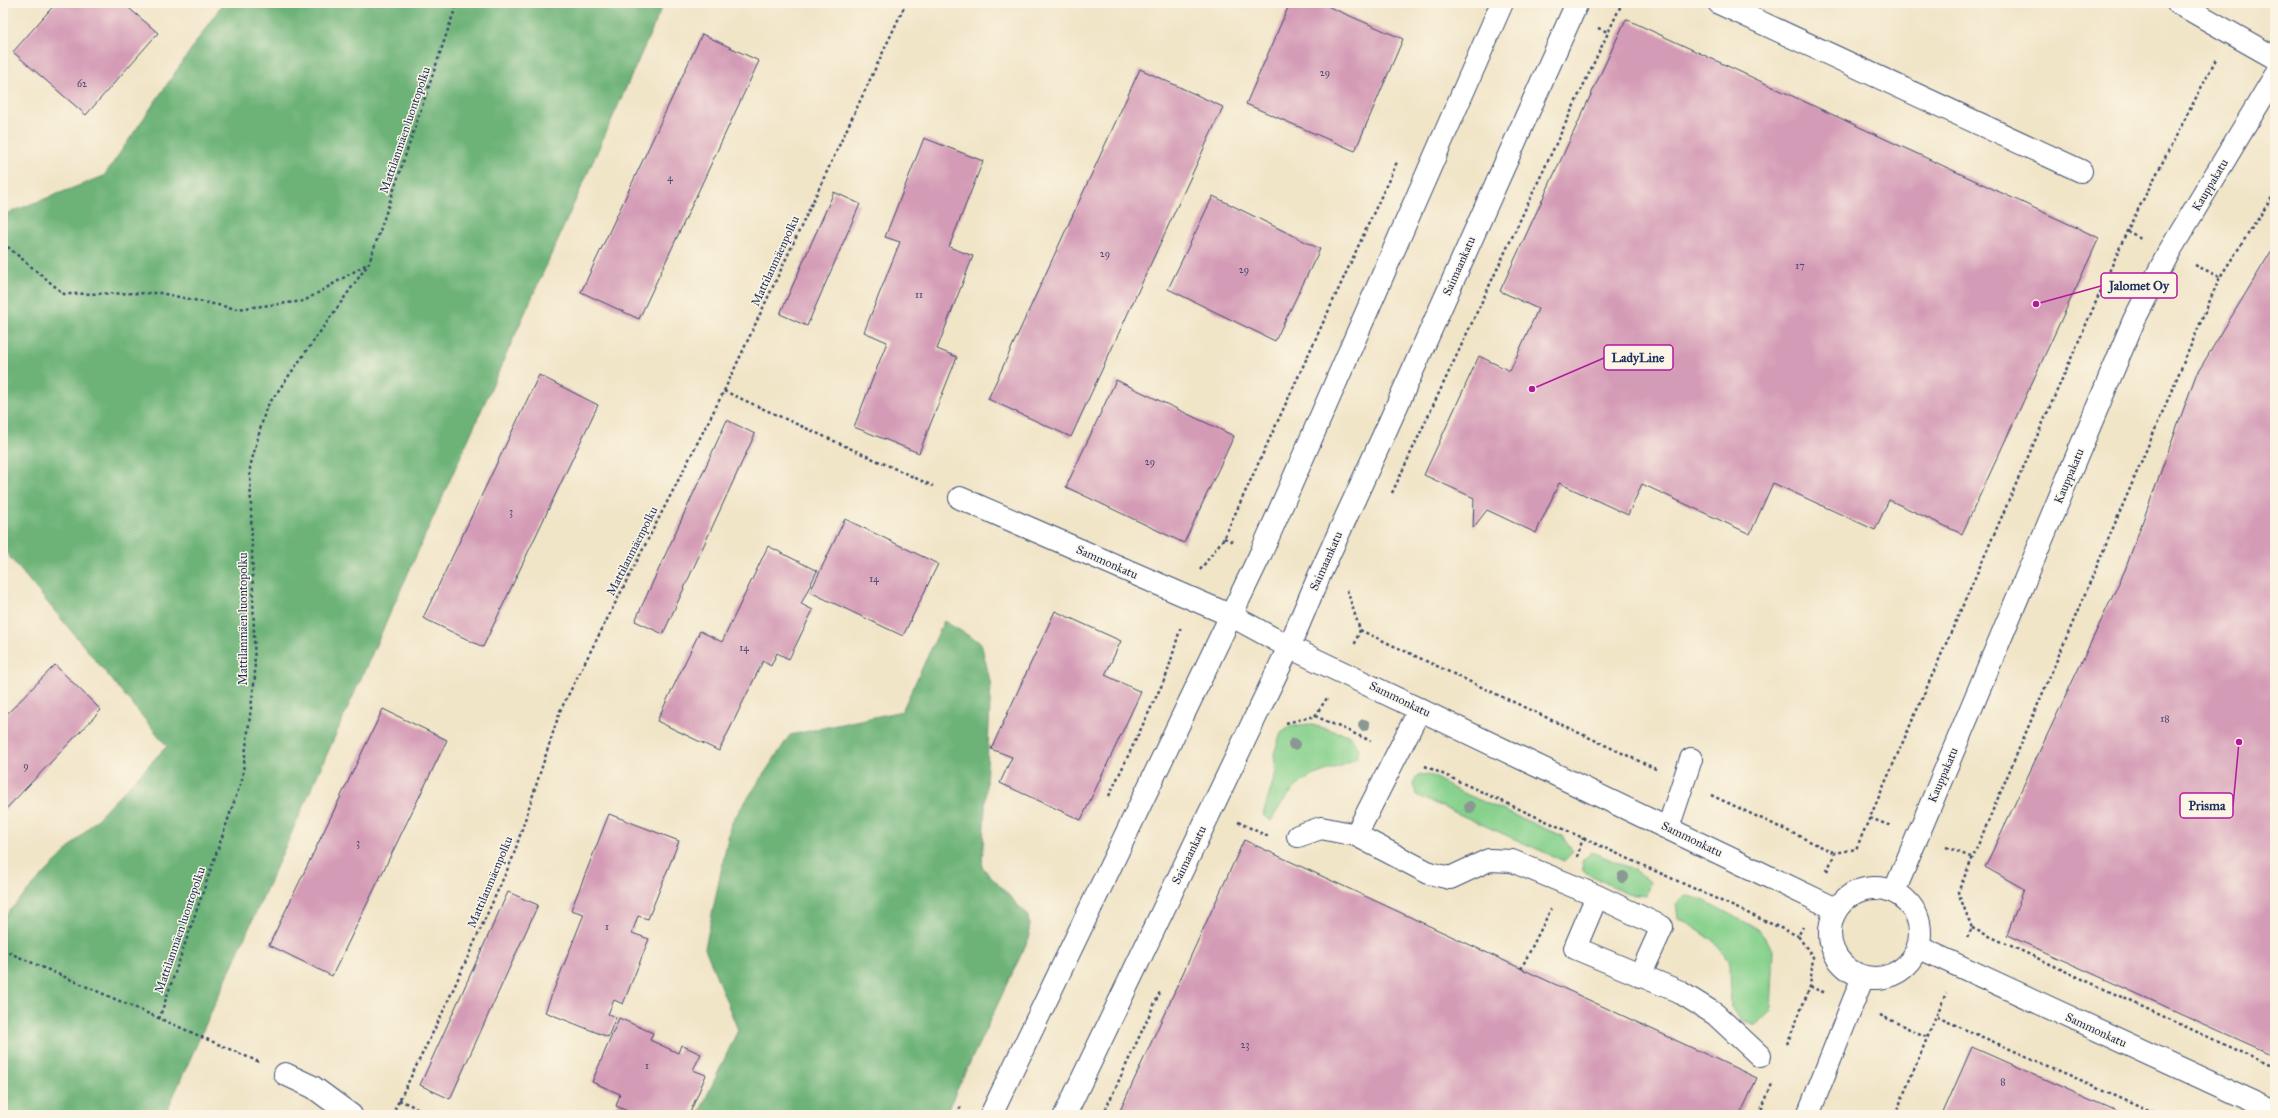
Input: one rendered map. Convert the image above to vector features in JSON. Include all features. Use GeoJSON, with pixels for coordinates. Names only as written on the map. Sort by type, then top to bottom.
{"type":"FeatureCollection","features":[{"type":"Feature","properties":{"kind":"street"},"geometry":{"type":"LineString","coordinates":[[991,1115],[1232,616],[1400,238],[1502,3]]}},
{"type":"Feature","properties":{"kind":"street","name":"Saimaankatu"},"geometry":{"type":"LineString","coordinates":[[1065,1115],[1289,647],[1319,576],[1577,3]]}},
{"type":"Feature","properties":{"kind":"street"},"geometry":{"type":"LineString","coordinates":[[1719,3],[2081,171]]}},
{"type":"Feature","properties":{"kind":"street"},"geometry":{"type":"LineString","coordinates":[[2178,3],[2230,31],[2275,58]]}},
{"type":"Feature","properties":{"kind":"street","name":"Kauppakatu"},"geometry":{"type":"LineString","coordinates":[[1894,892],[2134,320],[2169,252],[2275,76]]}},
{"type":"Feature","properties":{"kind":"street","name":"Sammonkatu"},"geometry":{"type":"LineString","coordinates":[[960,498],[1232,616],[1289,647],[1836,909]]}},
{"type":"Feature","properties":{"kind":"street"},"geometry":{"type":"LineString","coordinates":[[1356,835],[1420,709]]}},
{"type":"Feature","properties":{"kind":"street"},"geometry":{"type":"LineString","coordinates":[[1668,828],[1691,759]]}},
{"type":"Feature","properties":{"kind":"street"},"geometry":{"type":"LineString","coordinates":[[1298,836],[1321,828],[1356,835],[1429,873],[1450,878],[1489,860],[1512,861],[1597,896],[1662,927],[1640,976]]}},
{"type":"Feature","properties":{"kind":"street"},"geometry":{"type":"LineString","coordinates":[[1873,888],[1894,892],[1906,900],[1918,918],[1920,932],[1918,947],[1909,964],[1894,974],[1878,979],[1863,977],[1845,968],[1834,953],[1830,937],[1831,921],[1836,909],[1841,903],[1856,892],[1873,888]]}},
{"type":"Feature","properties":{"kind":"street"},"geometry":{"type":"LineString","coordinates":[[1597,896],[1575,948],[1678,991],[1715,1014],[1760,1056]]}},
{"type":"Feature","properties":{"kind":"street","name":"Sammonkatu"},"geometry":{"type":"LineString","coordinates":[[1918,947],[2275,1112]]}},
{"type":"Feature","properties":{"kind":"street"},"geometry":{"type":"LineString","coordinates":[[1808,1115],[1863,977]]}},
{"type":"Feature","properties":{"kind":"street"},"geometry":{"type":"LineString","coordinates":[[285,1074],[313,1087],[351,1115]]}},
{"type":"Feature","properties":{"kind":"path","name":"Mattilanmäen luontopolku"},"geometry":{"type":"LineString","coordinates":[[159,1019],[242,779],[255,676],[250,467],[266,408],[369,262],[457,3]]}},
{"type":"Feature","properties":{"kind":"path","name":"Mattilanmäenpolku"},"geometry":{"type":"LineString","coordinates":[[392,1115],[442,1014],[513,857],[560,712],[724,392],[906,3]]}},
{"type":"Feature","properties":{"kind":"path"},"geometry":{"type":"LineString","coordinates":[[1390,498],[1622,3]]}},
{"type":"Feature","properties":{"kind":"path"},"geometry":{"type":"LineString","coordinates":[[1360,630],[1835,853],[1856,849],[2127,231],[2230,31]]}},
{"type":"Feature","properties":{"kind":"path"},"geometry":{"type":"LineString","coordinates":[[1106,802],[1167,674],[1189,598],[1202,565],[1224,538],[1400,155]]}},
{"type":"Feature","properties":{"kind":"path"},"geometry":{"type":"LineString","coordinates":[[2275,194],[2220,277],[1958,892],[1972,928],[2275,1068]]}},
{"type":"Feature","properties":{"kind":"path"},"geometry":{"type":"LineString","coordinates":[[3,243],[64,294],[160,293],[237,309],[304,301],[369,262]]}},
{"type":"Feature","properties":{"kind":"path"},"geometry":{"type":"LineString","coordinates":[[724,392],[960,498]]}},
{"type":"Feature","properties":{"kind":"path"},"geometry":{"type":"LineString","coordinates":[[1315,716],[1343,672],[1360,630],[1347,591],[1350,584]]}},
{"type":"Feature","properties":{"kind":"path"},"geometry":{"type":"LineString","coordinates":[[1282,724],[1315,716],[1798,936],[1813,957],[1810,987]]}},
{"type":"Feature","properties":{"kind":"path"},"geometry":{"type":"LineString","coordinates":[[1234,829],[1241,814]]}},
{"type":"Feature","properties":{"kind":"path"},"geometry":{"type":"LineString","coordinates":[[1798,936],[1835,853]]}},
{"type":"Feature","properties":{"kind":"path"},"geometry":{"type":"LineString","coordinates":[[1895,1115],[1972,928]]}},
{"type":"Feature","properties":{"kind":"path"},"geometry":{"type":"LineString","coordinates":[[3,950],[285,1074]]}},
{"type":"Feature","properties":{"kind":"path"},"geometry":{"type":"LineString","coordinates":[[1103,1115],[1162,986]]}},
{"type":"Feature","properties":{"kind":"path"},"geometry":{"type":"LineString","coordinates":[[1937,1016],[2160,1115]]}},
{"type":"Feature","properties":{"kind":"path"},"geometry":{"type":"LineString","coordinates":[[399,1100],[432,1115]]}},
{"type":"Feature","properties":{"kind":"path"},"geometry":{"type":"LineString","coordinates":[[957,1115],[964,1101]]}},
{"type":"Feature","properties":{"kind":"green space"},"geometry":{"type":"Polygon","coordinates":[[[223,3],[664,3],[165,1115],[3,1115],[3,921],[8,912],[167,746],[3,549],[3,215],[104,176],[223,3]]]}},
{"type":"Feature","properties":{"kind":"green space"},"geometry":{"type":"Polygon","coordinates":[[[944,621],[981,643],[991,685],[982,867],[1028,916],[1030,936],[945,1115],[698,1115],[738,1030],[705,948],[731,823],[790,735],[902,711],[944,621]]]}},
{"type":"Feature","properties":{"kind":"green space"},"geometry":{"type":"Polygon","coordinates":[[[1309,724],[1348,735],[1359,748],[1357,758],[1305,780],[1286,798],[1271,821],[1263,815],[1276,772],[1274,754],[1281,733],[1291,726],[1309,724]]]}},
{"type":"Feature","properties":{"kind":"green space"},"geometry":{"type":"Polygon","coordinates":[[[1419,774],[1433,776],[1454,789],[1562,836],[1573,852],[1564,861],[1416,795],[1413,783],[1419,774]]]}},
{"type":"Feature","properties":{"kind":"green space"},"geometry":{"type":"Polygon","coordinates":[[[1592,852],[1635,870],[1650,882],[1646,896],[1627,894],[1583,871],[1582,861],[1592,852]]]}},
{"type":"Feature","properties":{"kind":"green space"},"geometry":{"type":"Polygon","coordinates":[[[1685,895],[1703,900],[1758,929],[1774,950],[1771,1011],[1757,1025],[1741,1020],[1731,1008],[1730,963],[1714,941],[1678,917],[1676,904],[1685,895]]]}},
{"type":"Feature","properties":{"kind":"building"},"geometry":{"type":"Polygon","coordinates":[[[56,3],[123,3],[158,33],[86,115],[13,52],[56,3]]]}},
{"type":"Feature","properties":{"kind":"building"},"geometry":{"type":"Polygon","coordinates":[[[1290,3],[1320,3],[1403,39],[1355,151],[1246,104],[1290,3]]]}},
{"type":"Feature","properties":{"kind":"building"},"geometry":{"type":"Polygon","coordinates":[[[1626,19],[2099,238],[1962,534],[1889,500],[1875,530],[1773,483],[1750,534],[1642,484],[1628,515],[1559,483],[1536,533],[1487,510],[1473,528],[1474,498],[1424,475],[1479,356],[1510,371],[1538,309],[1500,291],[1626,19]]]}},
{"type":"Feature","properties":{"kind":"building"},"geometry":{"type":"Polygon","coordinates":[[[702,34],[759,61],[639,319],[581,292],[702,34]]]}},
{"type":"Feature","properties":{"kind":"building"},"geometry":{"type":"Polygon","coordinates":[[[1140,69],[1223,107],[1071,437],[988,399],[1140,69]]]}},
{"type":"Feature","properties":{"kind":"building"},"geometry":{"type":"Polygon","coordinates":[[[924,138],[983,161],[949,247],[973,256],[937,349],[957,357],[919,453],[854,427],[887,342],[864,332],[900,242],[885,237],[924,138]]]}},
{"type":"Feature","properties":{"kind":"building"},"geometry":{"type":"Polygon","coordinates":[[[834,192],[860,204],[807,326],[780,314],[834,192]]]}},
{"type":"Feature","properties":{"kind":"building"},"geometry":{"type":"Polygon","coordinates":[[[1213,196],[1320,249],[1275,341],[1168,289],[1213,196]]]}},
{"type":"Feature","properties":{"kind":"building"},"geometry":{"type":"Polygon","coordinates":[[[2275,245],[2275,1056],[2007,935],[2024,889],[1985,867],[2125,570],[2196,375],[2275,245]]]}},
{"type":"Feature","properties":{"kind":"building"},"geometry":{"type":"Polygon","coordinates":[[[539,375],[598,405],[483,647],[423,618],[539,375]]]}},
{"type":"Feature","properties":{"kind":"building"},"geometry":{"type":"Polygon","coordinates":[[[1116,380],[1234,436],[1184,543],[1066,487],[1116,380]]]}},
{"type":"Feature","properties":{"kind":"building"},"geometry":{"type":"Polygon","coordinates":[[[727,420],[755,434],[663,634],[635,621],[727,420]]]}},
{"type":"Feature","properties":{"kind":"building"},"geometry":{"type":"Polygon","coordinates":[[[845,519],[938,564],[903,636],[810,592],[845,519]]]}},
{"type":"Feature","properties":{"kind":"building"},"geometry":{"type":"Polygon","coordinates":[[[768,546],[817,571],[801,604],[813,610],[789,659],[777,653],[771,666],[763,661],[719,751],[657,721],[700,631],[722,642],[768,546]]]}},
{"type":"Feature","properties":{"kind":"building"},"geometry":{"type":"Polygon","coordinates":[[[1055,611],[1121,641],[1105,675],[1141,692],[1081,820],[1000,783],[1012,757],[991,749],[1055,611]]]}},
{"type":"Feature","properties":{"kind":"building"},"geometry":{"type":"Polygon","coordinates":[[[55,665],[101,710],[3,812],[3,718],[55,665]]]}},
{"type":"Feature","properties":{"kind":"building"},"geometry":{"type":"Polygon","coordinates":[[[383,709],[447,740],[332,976],[269,945],[383,709]]]}},
{"type":"Feature","properties":{"kind":"building"},"geometry":{"type":"Polygon","coordinates":[[[609,814],[679,841],[648,919],[638,916],[632,933],[649,939],[623,1004],[614,1000],[608,1014],[616,1017],[608,1037],[545,1012],[584,914],[571,910],[609,814]]]}},
{"type":"Feature","properties":{"kind":"building"},"geometry":{"type":"Polygon","coordinates":[[[1244,840],[1757,1078],[1740,1115],[1118,1115],[1244,840]]]}},
{"type":"Feature","properties":{"kind":"building"},"geometry":{"type":"Polygon","coordinates":[[[508,892],[538,905],[450,1099],[420,1085],[508,892]]]}},
{"type":"Feature","properties":{"kind":"building"},"geometry":{"type":"Polygon","coordinates":[[[619,1018],[653,1033],[650,1040],[678,1053],[681,1045],[701,1054],[693,1070],[706,1075],[689,1115],[636,1115],[616,1106],[620,1094],[592,1082],[619,1018]]]}},
{"type":"Feature","properties":{"kind":"building"},"geometry":{"type":"Polygon","coordinates":[[[1972,1047],[2125,1115],[1942,1115],[1972,1047]]]}},
{"type":"Feature","properties":{"kind":"place","name":"Jalomet Oy"},"geometry":{"type":"Point","coordinates":[2036,304]}},
{"type":"Feature","properties":{"kind":"place","name":"LadyLine"},"geometry":{"type":"Point","coordinates":[1532,389]}},
{"type":"Feature","properties":{"kind":"place","name":"Prisma"},"geometry":{"type":"Point","coordinates":[2239,742]}}]}
